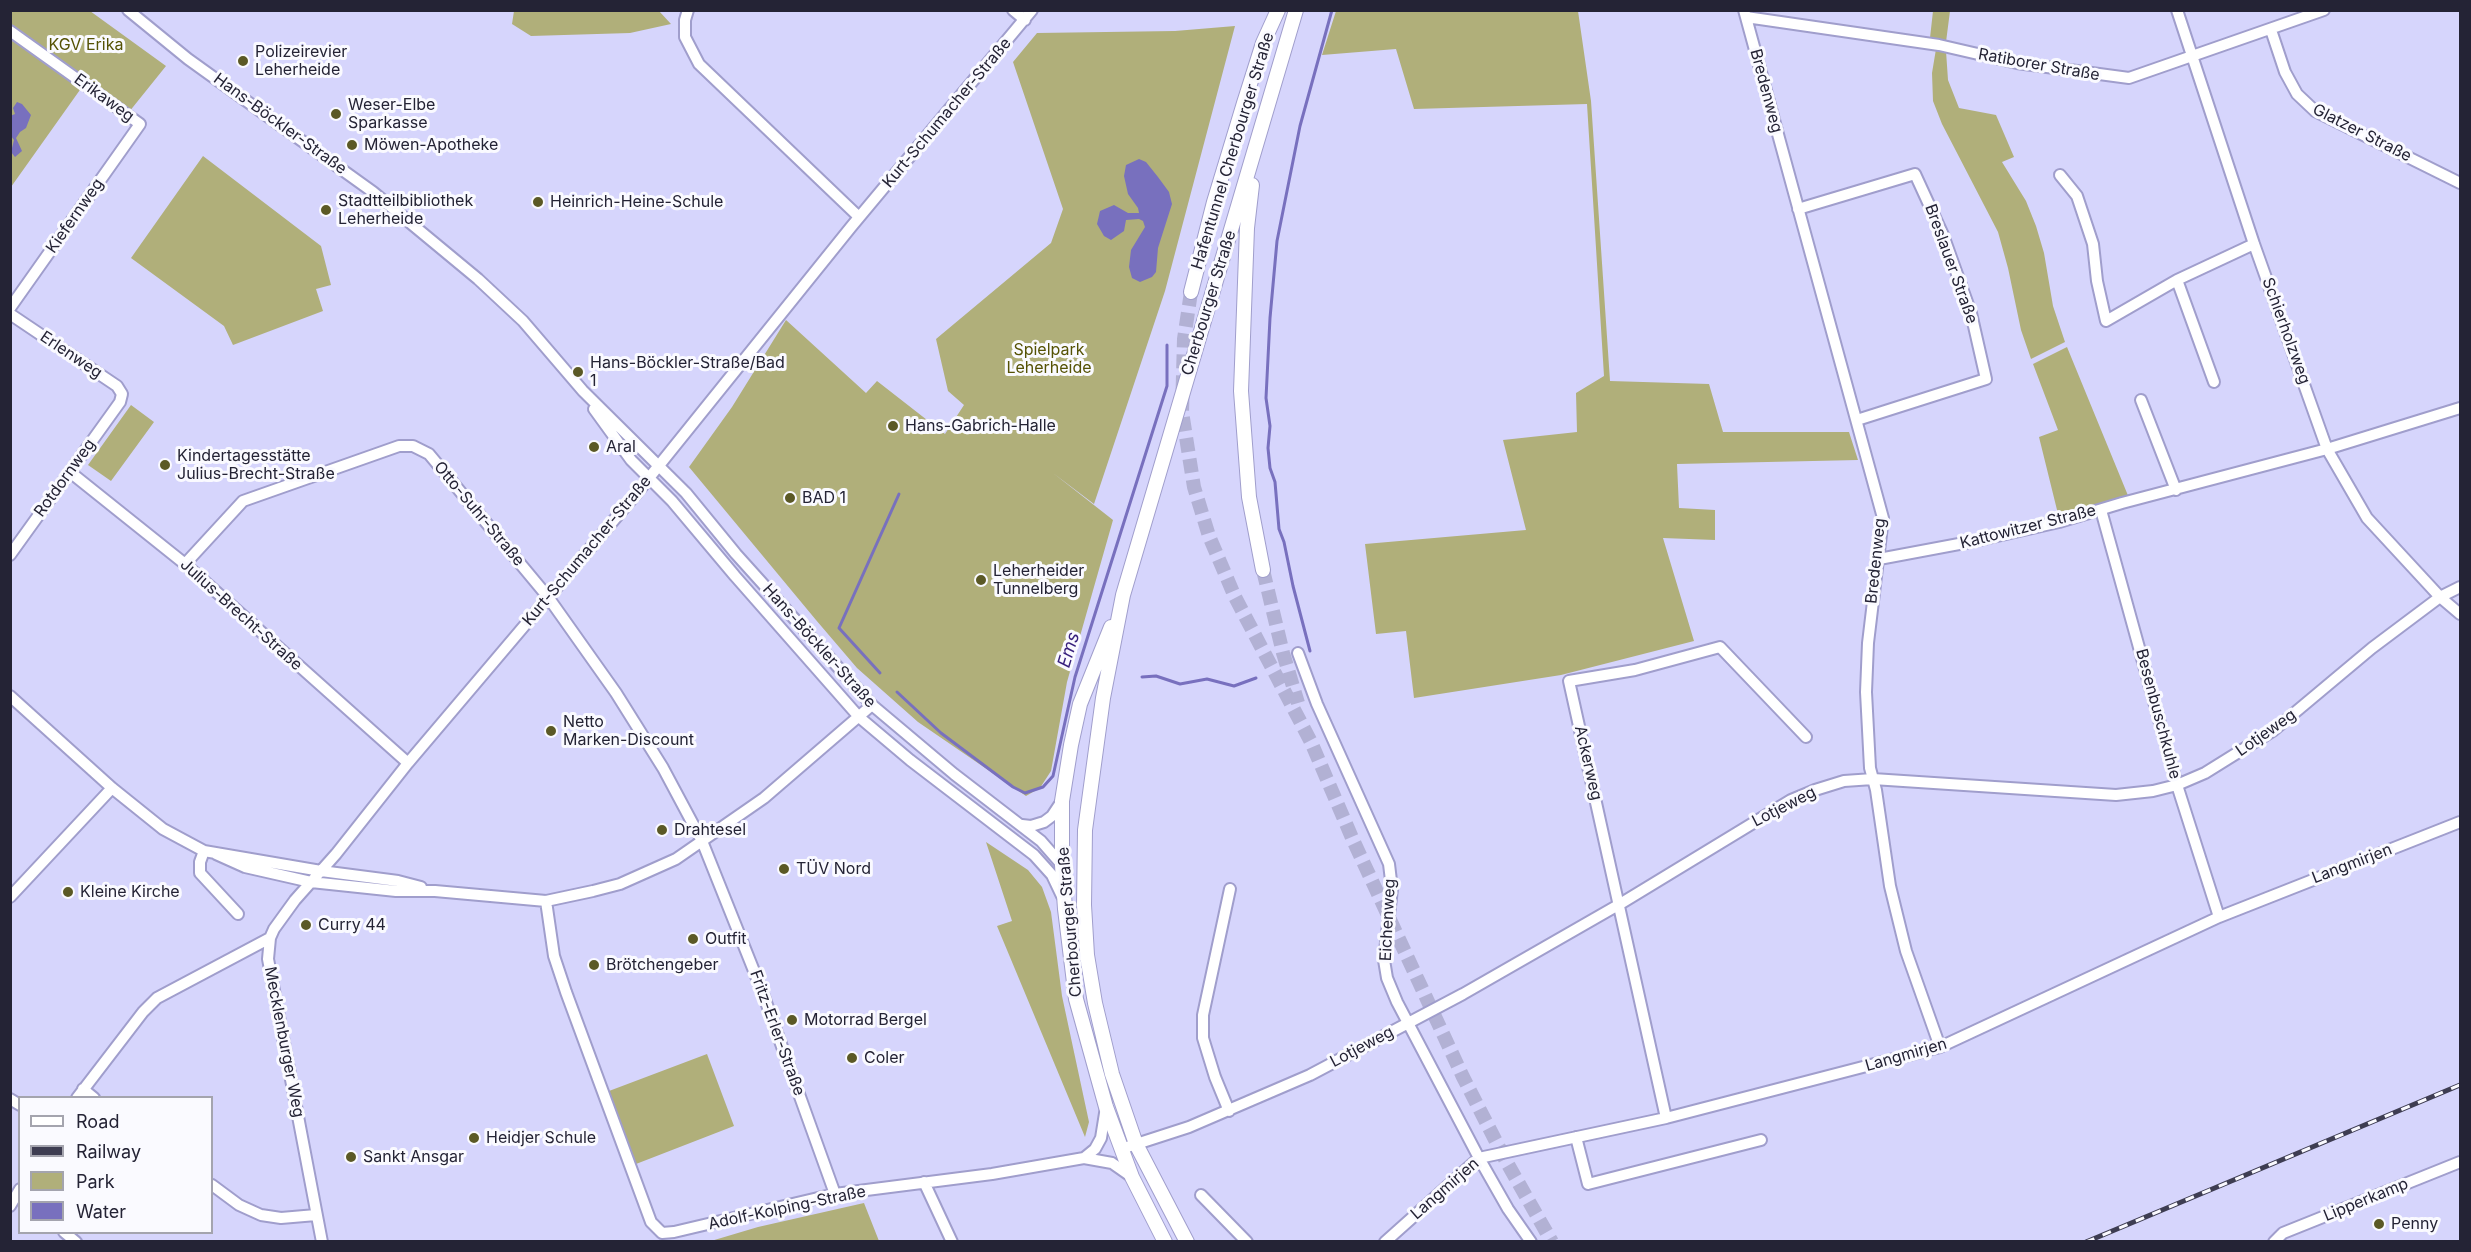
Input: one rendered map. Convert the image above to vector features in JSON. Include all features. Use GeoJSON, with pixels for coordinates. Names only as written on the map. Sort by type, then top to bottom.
{"type":"FeatureCollection","features":[{"type":"Feature","properties":{"kind":"main road","name":"Hafentunnel Cherbourger Straße"},"geometry":{"type":"LineString","coordinates":[[1191,292],[1214,202],[1244,104],[1263,43],[1278,10]]}},
{"type":"Feature","properties":{"kind":"main road","name":"Cherbourger Straße"},"geometry":{"type":"LineString","coordinates":[[1166,1242],[1132,1177],[1121,1149],[1106,1107],[1076,999],[1065,909],[1062,801],[1080,704],[1124,595],[1296,10]]}},
{"type":"Feature","properties":{"kind":"main road","name":"Hafentunnel Cherbourger Straße"},"geometry":{"type":"LineString","coordinates":[[1256,147],[1247,228],[1241,391],[1248,488],[1263,570]]}},
{"type":"Feature","properties":{"kind":"main road","name":"Cherbourger Straße"},"geometry":{"type":"LineString","coordinates":[[1124,595],[1096,742],[1084,854],[1083,905],[1087,955],[1095,1003],[1112,1074],[1136,1144],[1187,1242]]}},
{"type":"Feature","properties":{"kind":"main road"},"geometry":{"type":"LineString","coordinates":[[1083,905],[1077,885],[1062,865],[1071,863],[1084,854]]}},
{"type":"Feature","properties":{"kind":"street","name":"Hans-Böckler-Straße"},"geometry":{"type":"LineString","coordinates":[[128,10],[188,58],[334,162],[431,238],[523,321],[583,391],[647,457],[686,493],[736,554],[872,705],[954,774],[1022,825],[1041,841],[1062,865]]}},
{"type":"Feature","properties":{"kind":"street"},"geometry":{"type":"LineString","coordinates":[[688,10],[685,20],[686,38],[699,64],[859,217]]}},
{"type":"Feature","properties":{"kind":"street"},"geometry":{"type":"LineString","coordinates":[[1013,10],[1025,20]]}},
{"type":"Feature","properties":{"kind":"street","name":"Kurt-Schumacher-Straße"},"geometry":{"type":"LineString","coordinates":[[311,882],[659,466],[859,217],[1032,10]]}},
{"type":"Feature","properties":{"kind":"street","name":"Schierholzweg"},"geometry":{"type":"LineString","coordinates":[[2177,10],[2254,244],[2328,449],[2367,518],[2440,597],[2460,614]]}},
{"type":"Feature","properties":{"kind":"street","name":"Ratiborer Straße"},"geometry":{"type":"LineString","coordinates":[[1745,14],[1939,45],[2017,63],[2129,78],[2324,10]]}},
{"type":"Feature","properties":{"kind":"street","name":"Bredenweg"},"geometry":{"type":"LineString","coordinates":[[1745,14],[1883,518],[1879,559],[1873,587],[1867,655],[1868,730],[1873,779],[1890,886],[1906,951],[1940,1047]]}},
{"type":"Feature","properties":{"kind":"street","name":"Glatzer Straße"},"geometry":{"type":"LineString","coordinates":[[2271,30],[2285,72],[2293,87],[2315,111],[2460,183]]}},
{"type":"Feature","properties":{"kind":"street","name":"Erikaweg"},"geometry":{"type":"LineString","coordinates":[[10,31],[140,124]]}},
{"type":"Feature","properties":{"kind":"street","name":"Kiefernweg"},"geometry":{"type":"LineString","coordinates":[[10,308],[140,124]]}},
{"type":"Feature","properties":{"kind":"street","name":"Breslauer Straße"},"geometry":{"type":"LineString","coordinates":[[1798,208],[1916,174],[1943,235],[1971,313],[1986,379],[1857,420]]}},
{"type":"Feature","properties":{"kind":"street"},"geometry":{"type":"LineString","coordinates":[[2060,175],[2077,196],[2093,244],[2097,281],[2106,321],[2178,280],[2254,244]]}},
{"type":"Feature","properties":{"kind":"street"},"geometry":{"type":"LineString","coordinates":[[2178,280],[2214,382]]}},
{"type":"Feature","properties":{"kind":"street","name":"Erlenweg"},"geometry":{"type":"LineString","coordinates":[[10,314],[117,386],[123,394],[120,402]]}},
{"type":"Feature","properties":{"kind":"street","name":"Hans-Böckler-Straße"},"geometry":{"type":"LineString","coordinates":[[583,391],[631,460],[672,501],[859,717],[910,760],[1043,863],[1060,890],[1065,909]]}},
{"type":"Feature","properties":{"kind":"street"},"geometry":{"type":"LineString","coordinates":[[2141,400],[2176,490]]}},
{"type":"Feature","properties":{"kind":"street","name":"Rotdornweg"},"geometry":{"type":"LineString","coordinates":[[10,555],[120,402]]}},
{"type":"Feature","properties":{"kind":"street","name":"Kattowitzer Straße"},"geometry":{"type":"LineString","coordinates":[[1879,559],[1996,537],[2059,522],[2328,449],[2460,408]]}},
{"type":"Feature","properties":{"kind":"street","name":"Otto-Suhr-Straße"},"geometry":{"type":"LineString","coordinates":[[185,564],[243,501],[399,446],[413,446],[429,454],[548,597]]}},
{"type":"Feature","properties":{"kind":"street","name":"Julius-Brecht-Straße"},"geometry":{"type":"LineString","coordinates":[[70,472],[185,564],[408,764]]}},
{"type":"Feature","properties":{"kind":"street","name":"Besenbuschkuhle"},"geometry":{"type":"LineString","coordinates":[[2101,510],[2177,785],[2219,917]]}},
{"type":"Feature","properties":{"kind":"street","name":"Lotjeweg"},"geometry":{"type":"LineString","coordinates":[[1121,1149],[1229,1111],[1310,1075],[1463,994],[1620,904],[1791,800],[1844,781],[1873,779],[2116,795],[2153,791],[2177,785],[2205,773],[2274,730],[2372,648],[2440,597],[2460,587]]}},
{"type":"Feature","properties":{"kind":"street","name":"Fritz-Erler-Straße"},"geometry":{"type":"LineString","coordinates":[[548,597],[628,712],[663,768],[702,842],[762,991],[835,1194]]}},
{"type":"Feature","properties":{"kind":"street","name":"Ackerweg"},"geometry":{"type":"LineString","coordinates":[[1665,1118],[1620,904],[1569,681],[1635,670],[1720,647],[1806,737]]}},
{"type":"Feature","properties":{"kind":"street","name":"Eichenweg"},"geometry":{"type":"LineString","coordinates":[[1298,653],[1317,704],[1389,864],[1392,889],[1384,950],[1385,970],[1406,1023],[1508,1209],[1531,1242]]}},
{"type":"Feature","properties":{"kind":"street"},"geometry":{"type":"LineString","coordinates":[[10,696],[112,788],[163,829],[245,867],[311,882],[396,891],[435,891],[546,901],[620,884],[668,864],[764,798],[872,705]]}},
{"type":"Feature","properties":{"kind":"street"},"geometry":{"type":"LineString","coordinates":[[10,897],[112,788]]}},
{"type":"Feature","properties":{"kind":"street"},"geometry":{"type":"LineString","coordinates":[[1022,825],[1031,826],[1044,822],[1052,816],[1062,801]]}},
{"type":"Feature","properties":{"kind":"street","name":"Langmirjen"},"geometry":{"type":"LineString","coordinates":[[1385,1242],[1479,1158],[1665,1118],[1940,1047],[2219,917],[2460,822]]}},
{"type":"Feature","properties":{"kind":"street"},"geometry":{"type":"LineString","coordinates":[[210,852],[321,871],[398,881],[435,891]]}},
{"type":"Feature","properties":{"kind":"street"},"geometry":{"type":"LineString","coordinates":[[210,852],[200,862],[200,873],[238,914]]}},
{"type":"Feature","properties":{"kind":"street"},"geometry":{"type":"LineString","coordinates":[[1043,863],[1062,865]]}},
{"type":"Feature","properties":{"kind":"street"},"geometry":{"type":"LineString","coordinates":[[80,1094],[143,1012],[157,998],[270,938],[295,900],[311,882]]}},
{"type":"Feature","properties":{"kind":"street"},"geometry":{"type":"LineString","coordinates":[[1229,1111],[1203,1038],[1203,1015],[1230,889]]}},
{"type":"Feature","properties":{"kind":"street","name":"Adolf-Kolping-Straße"},"geometry":{"type":"LineString","coordinates":[[546,901],[554,956],[566,992],[651,1222],[662,1233],[674,1233],[835,1194],[992,1174],[1084,1158],[1112,1163],[1132,1177]]}},
{"type":"Feature","properties":{"kind":"street","name":"Mecklenburger Weg"},"geometry":{"type":"LineString","coordinates":[[270,938],[268,959],[322,1242]]}},
{"type":"Feature","properties":{"kind":"street"},"geometry":{"type":"LineString","coordinates":[[1084,1158],[1095,1149],[1101,1138],[1106,1107]]}},
{"type":"Feature","properties":{"kind":"street"},"geometry":{"type":"LineString","coordinates":[[1576,1137],[1588,1184],[1761,1140]]}},
{"type":"Feature","properties":{"kind":"street","name":"Lipperkamp"},"geometry":{"type":"LineString","coordinates":[[2274,1242],[2277,1236],[2283,1233],[2460,1162]]}},
{"type":"Feature","properties":{"kind":"street"},"geometry":{"type":"LineString","coordinates":[[924,1182],[952,1242]]}},
{"type":"Feature","properties":{"kind":"street"},"geometry":{"type":"LineString","coordinates":[[213,1186],[239,1205],[261,1215],[281,1218],[316,1215]]}},
{"type":"Feature","properties":{"kind":"street"},"geometry":{"type":"LineString","coordinates":[[1201,1196],[1247,1242]]}},
{"type":"Feature","properties":{"kind":"green space","name":"KGV Erika"},"geometry":{"type":"Polygon","coordinates":[[[11,11],[90,11],[166,66],[129,112],[11,28],[11,11]]]}},
{"type":"Feature","properties":{"kind":"green space"},"geometry":{"type":"Polygon","coordinates":[[[514,11],[659,11],[671,24],[630,33],[531,36],[512,24],[514,11]]]}},
{"type":"Feature","properties":{"kind":"green space"},"geometry":{"type":"Polygon","coordinates":[[[1336,11],[1578,11],[1591,101],[1610,381],[1709,384],[1723,432],[1849,432],[1858,460],[1677,464],[1679,508],[1715,510],[1715,540],[1663,538],[1694,641],[1561,675],[1414,698],[1406,631],[1376,634],[1365,544],[1526,530],[1503,440],[1577,432],[1576,393],[1604,376],[1587,104],[1414,109],[1396,49],[1322,55],[1336,11]]]}},
{"type":"Feature","properties":{"kind":"green space"},"geometry":{"type":"Polygon","coordinates":[[[1933,11],[1950,11],[1946,42],[1930,38],[1933,11]]]}},
{"type":"Feature","properties":{"kind":"green space","name":"Spielpark Leherheide"},"geometry":{"type":"Polygon","coordinates":[[[1235,26],[1165,291],[1094,504],[1053,473],[1113,520],[1067,682],[1051,771],[1040,788],[1026,796],[918,722],[857,668],[689,467],[732,407],[786,320],[866,393],[877,381],[945,434],[964,405],[948,391],[936,339],[1051,243],[1063,209],[1013,62],[1037,33],[1175,31],[1235,26]]]}},
{"type":"Feature","properties":{"kind":"green space"},"geometry":{"type":"Polygon","coordinates":[[[12,39],[82,87],[11,187],[10,40],[12,39]]]}},
{"type":"Feature","properties":{"kind":"green space"},"geometry":{"type":"Polygon","coordinates":[[[1936,49],[1946,51],[1948,80],[1959,108],[1996,115],[2014,157],[2002,162],[2026,201],[2036,226],[2044,253],[2053,306],[2065,342],[2031,359],[2021,330],[1998,232],[1942,124],[1933,101],[1932,73],[1936,49]]]}},
{"type":"Feature","properties":{"kind":"green space"},"geometry":{"type":"Polygon","coordinates":[[[203,156],[321,246],[331,285],[316,289],[323,311],[233,345],[224,326],[131,258],[203,156]]]}},
{"type":"Feature","properties":{"kind":"green space"},"geometry":{"type":"Polygon","coordinates":[[[2067,347],[2129,498],[2059,518],[2039,437],[2058,430],[2033,364],[2067,347]]]}},
{"type":"Feature","properties":{"kind":"green space"},"geometry":{"type":"Polygon","coordinates":[[[131,405],[154,422],[111,481],[88,465],[131,405]]]}},
{"type":"Feature","properties":{"kind":"green space"},"geometry":{"type":"Polygon","coordinates":[[[986,842],[1028,870],[1042,887],[1051,912],[1062,996],[1089,1122],[1085,1137],[997,926],[1012,921],[986,842]]]}},
{"type":"Feature","properties":{"kind":"green space"},"geometry":{"type":"Polygon","coordinates":[[[707,1054],[734,1126],[636,1164],[609,1091],[707,1054]]]}},
{"type":"Feature","properties":{"kind":"green space"},"geometry":{"type":"Polygon","coordinates":[[[864,1203],[879,1241],[711,1241],[758,1227],[864,1203]]]}},
{"type":"Feature","properties":{"kind":"water"},"geometry":{"type":"Polygon","coordinates":[[[17,102],[22,104],[31,115],[26,128],[16,138],[22,151],[15,157],[11,152],[14,140],[11,136],[10,116],[15,114],[13,108],[17,102]]]}},
{"type":"Feature","properties":{"kind":"water"},"geometry":{"type":"Polygon","coordinates":[[[1139,159],[1146,162],[1169,192],[1172,204],[1158,248],[1156,272],[1152,277],[1140,282],[1132,278],[1129,267],[1131,250],[1145,227],[1143,221],[1126,220],[1124,231],[1111,240],[1104,236],[1097,224],[1100,211],[1114,205],[1128,213],[1139,213],[1128,194],[1124,176],[1126,165],[1139,159]]]}},
{"type":"Feature","properties":{"kind":"waterway"},"geometry":{"type":"LineString","coordinates":[[1310,651],[1279,529],[1275,482],[1270,468],[1268,448],[1270,426],[1266,398],[1277,241],[1300,126],[1332,10]]}},
{"type":"Feature","properties":{"kind":"waterway","name":"Ems"},"geometry":{"type":"LineString","coordinates":[[897,692],[941,733],[1013,787],[1025,793],[1043,787],[1053,776],[1075,677],[1167,386],[1167,345]]}},
{"type":"Feature","properties":{"kind":"waterway","name":"Ems"},"geometry":{"type":"LineString","coordinates":[[880,673],[839,628],[899,494]]}},
{"type":"Feature","properties":{"kind":"waterway"},"geometry":{"type":"LineString","coordinates":[[1142,677],[1156,676],[1180,684],[1207,679],[1234,686],[1256,678]]}},
{"type":"Feature","properties":{"kind":"tunnel"},"geometry":{"type":"LineString","coordinates":[[1191,292],[1184,339],[1182,412],[1194,487],[1209,536],[1235,597],[1311,742],[1353,840],[1463,1077],[1506,1161],[1552,1242]]}},
{"type":"Feature","properties":{"kind":"tunnel"},"geometry":{"type":"LineString","coordinates":[[1263,570],[1298,703]]}},
{"type":"Feature","properties":{"kind":"railway"},"geometry":{"type":"LineString","coordinates":[[2086,1242],[2460,1085]]}},
{"type":"Feature","properties":{"kind":"place","name":"Polizeirevier Leherheide"},"geometry":{"type":"Point","coordinates":[243,61]}},
{"type":"Feature","properties":{"kind":"place","name":"Weser-Elbe Sparkasse"},"geometry":{"type":"Point","coordinates":[336,114]}},
{"type":"Feature","properties":{"kind":"place","name":"Möwen-Apotheke"},"geometry":{"type":"Point","coordinates":[352,145]}},
{"type":"Feature","properties":{"kind":"place","name":"Heinrich-Heine-Schule"},"geometry":{"type":"Point","coordinates":[538,202]}},
{"type":"Feature","properties":{"kind":"place","name":"Stadtteilbibliothek Leherheide"},"geometry":{"type":"Point","coordinates":[326,210]}},
{"type":"Feature","properties":{"kind":"place","name":"Hans-Böckler-Straße/Bad 1"},"geometry":{"type":"Point","coordinates":[578,372]}},
{"type":"Feature","properties":{"kind":"place","name":"Hans-Gabrich-Halle"},"geometry":{"type":"Point","coordinates":[893,426]}},
{"type":"Feature","properties":{"kind":"place","name":"Aral"},"geometry":{"type":"Point","coordinates":[594,447]}},
{"type":"Feature","properties":{"kind":"place","name":"Kindertagesstätte Julius-Brecht-Straße"},"geometry":{"type":"Point","coordinates":[165,465]}},
{"type":"Feature","properties":{"kind":"place","name":"BAD 1"},"geometry":{"type":"Point","coordinates":[790,498]}},
{"type":"Feature","properties":{"kind":"place","name":"Leherheider Tunnelberg"},"geometry":{"type":"Point","coordinates":[981,580]}},
{"type":"Feature","properties":{"kind":"place","name":"Netto Marken-Discount"},"geometry":{"type":"Point","coordinates":[551,731]}},
{"type":"Feature","properties":{"kind":"place","name":"Drahtesel"},"geometry":{"type":"Point","coordinates":[662,830]}},
{"type":"Feature","properties":{"kind":"place","name":"TÜV Nord"},"geometry":{"type":"Point","coordinates":[784,869]}},
{"type":"Feature","properties":{"kind":"place","name":"Kleine Kirche"},"geometry":{"type":"Point","coordinates":[68,892]}},
{"type":"Feature","properties":{"kind":"place","name":"Curry 44"},"geometry":{"type":"Point","coordinates":[306,925]}},
{"type":"Feature","properties":{"kind":"place","name":"Outfit"},"geometry":{"type":"Point","coordinates":[693,939]}},
{"type":"Feature","properties":{"kind":"place","name":"Brötchengeber"},"geometry":{"type":"Point","coordinates":[594,965]}},
{"type":"Feature","properties":{"kind":"place","name":"Motorrad Bergel"},"geometry":{"type":"Point","coordinates":[792,1020]}},
{"type":"Feature","properties":{"kind":"place","name":"Coler"},"geometry":{"type":"Point","coordinates":[852,1058]}},
{"type":"Feature","properties":{"kind":"place","name":"Heidjer Schule"},"geometry":{"type":"Point","coordinates":[474,1138]}},
{"type":"Feature","properties":{"kind":"place","name":"Sankt Ansgar"},"geometry":{"type":"Point","coordinates":[351,1157]}},
{"type":"Feature","properties":{"kind":"place","name":"Penny"},"geometry":{"type":"Point","coordinates":[2379,1224]}}]}
